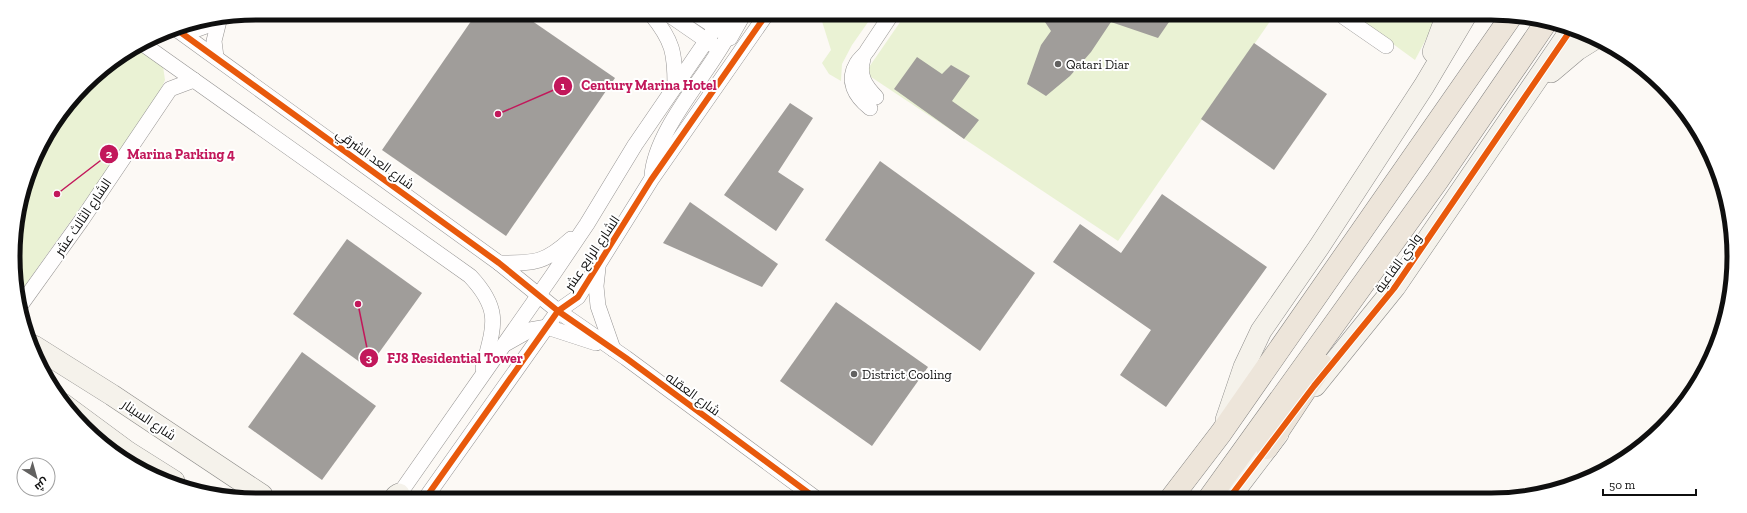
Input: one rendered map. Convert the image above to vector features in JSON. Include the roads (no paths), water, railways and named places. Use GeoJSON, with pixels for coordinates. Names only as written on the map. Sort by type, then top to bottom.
{"type":"FeatureCollection","features":[{"type":"Feature","properties":{"kind":"main road"},"geometry":{"type":"LineString","coordinates":[[1175,493],[1221,433],[1508,21]]}},
{"type":"Feature","properties":{"kind":"main road","name":"وادي القاعية"},"geometry":{"type":"LineString","coordinates":[[1220,493],[1544,26]]}},
{"type":"Feature","properties":{"kind":"main road"},"geometry":{"type":"LineString","coordinates":[[1267,448],[1386,269],[1400,233]]}},
{"type":"Feature","properties":{"kind":"street"},"geometry":{"type":"LineString","coordinates":[[655,20],[667,36],[672,47],[675,61],[675,86]]}},
{"type":"Feature","properties":{"kind":"street"},"geometry":{"type":"LineString","coordinates":[[677,20],[734,60]]}},
{"type":"Feature","properties":{"kind":"street"},"geometry":{"type":"LineString","coordinates":[[711,20],[731,27],[740,37],[752,33]]}},
{"type":"Feature","properties":{"kind":"street","name":"الشارع الرابع عشر"},"geometry":{"type":"LineString","coordinates":[[429,493],[558,311],[578,297],[598,268],[651,180],[762,20]]}},
{"type":"Feature","properties":{"kind":"street"},"geometry":{"type":"LineString","coordinates":[[873,102],[856,95],[852,83],[852,72],[888,20]]}},
{"type":"Feature","properties":{"kind":"street"},"geometry":{"type":"LineString","coordinates":[[1348,20],[1386,46]]}},
{"type":"Feature","properties":{"kind":"street"},"geometry":{"type":"LineString","coordinates":[[1424,86],[1432,55],[1445,20]]}},
{"type":"Feature","properties":{"kind":"street"},"geometry":{"type":"LineString","coordinates":[[1221,433],[1244,367],[1261,331],[1319,247],[1424,86],[1463,20]]}},
{"type":"Feature","properties":{"kind":"street"},"geometry":{"type":"LineString","coordinates":[[216,57],[214,41],[217,24]]}},
{"type":"Feature","properties":{"kind":"street"},"geometry":{"type":"LineString","coordinates":[[651,180],[655,157],[663,136],[720,50],[731,27]]}},
{"type":"Feature","properties":{"kind":"street"},"geometry":{"type":"LineString","coordinates":[[731,27],[728,47],[734,60]]}},
{"type":"Feature","properties":{"kind":"street","name":"الشارع الرابع عشر"},"geometry":{"type":"LineString","coordinates":[[399,493],[505,344],[528,308],[587,224],[635,145],[706,40],[731,27]]}},
{"type":"Feature","properties":{"kind":"street"},"geometry":{"type":"LineString","coordinates":[[1549,61],[1555,42],[1554,29]]}},
{"type":"Feature","properties":{"kind":"street","name":"شارع العد الشرقي"},"geometry":{"type":"LineString","coordinates":[[181,33],[499,263],[558,311]]}},
{"type":"Feature","properties":{"kind":"street","name":"وادي القاعية"},"geometry":{"type":"LineString","coordinates":[[1221,493],[1267,448],[1314,386],[1395,287],[1568,33]]}},
{"type":"Feature","properties":{"kind":"street"},"geometry":{"type":"LineString","coordinates":[[1528,93],[1558,65],[1590,42]]}},
{"type":"Feature","properties":{"kind":"street"},"geometry":{"type":"LineString","coordinates":[[147,47],[474,280],[482,289],[489,302],[494,323],[481,376]]}},
{"type":"Feature","properties":{"kind":"street"},"geometry":{"type":"LineString","coordinates":[[166,61],[170,89],[194,80]]}},
{"type":"Feature","properties":{"kind":"street","name":"الشارع الثالث عشر"},"geometry":{"type":"LineString","coordinates":[[25,304],[170,89]]}},
{"type":"Feature","properties":{"kind":"street"},"geometry":{"type":"LineString","coordinates":[[499,263],[533,263],[542,260],[565,244],[587,224]]}},
{"type":"Feature","properties":{"kind":"street"},"geometry":{"type":"LineString","coordinates":[[598,268],[596,286],[598,306],[613,349]]}},
{"type":"Feature","properties":{"kind":"street"},"geometry":{"type":"LineString","coordinates":[[508,383],[529,337],[530,330],[528,308],[523,284]]}},
{"type":"Feature","properties":{"kind":"street","name":"شارع العقله"},"geometry":{"type":"LineString","coordinates":[[558,311],[613,349],[809,493]]}},
{"type":"Feature","properties":{"kind":"street"},"geometry":{"type":"LineString","coordinates":[[505,344],[530,330],[547,327],[613,349]]}},
{"type":"Feature","properties":{"kind":"street","name":"شارع السينار"},"geometry":{"type":"LineString","coordinates":[[39,349],[112,395],[258,493]]}},
{"type":"Feature","properties":{"kind":"street"},"geometry":{"type":"LineString","coordinates":[[87,422],[128,452],[161,473]]}},
{"type":"Feature","properties":{"kind":"place","name":"Qatari Diar"},"geometry":{"type":"Point","coordinates":[1058,64]}},
{"type":"Feature","properties":{"kind":"place","name":"Century Marina Hotel"},"geometry":{"type":"Point","coordinates":[498,114]}},
{"type":"Feature","properties":{"kind":"place","name":"Marina Parking 4"},"geometry":{"type":"Point","coordinates":[57,194]}},
{"type":"Feature","properties":{"kind":"place","name":"FJ8 Residential Tower"},"geometry":{"type":"Point","coordinates":[358,304]}},
{"type":"Feature","properties":{"kind":"place","name":"District Cooling"},"geometry":{"type":"Point","coordinates":[854,374]}}]}
